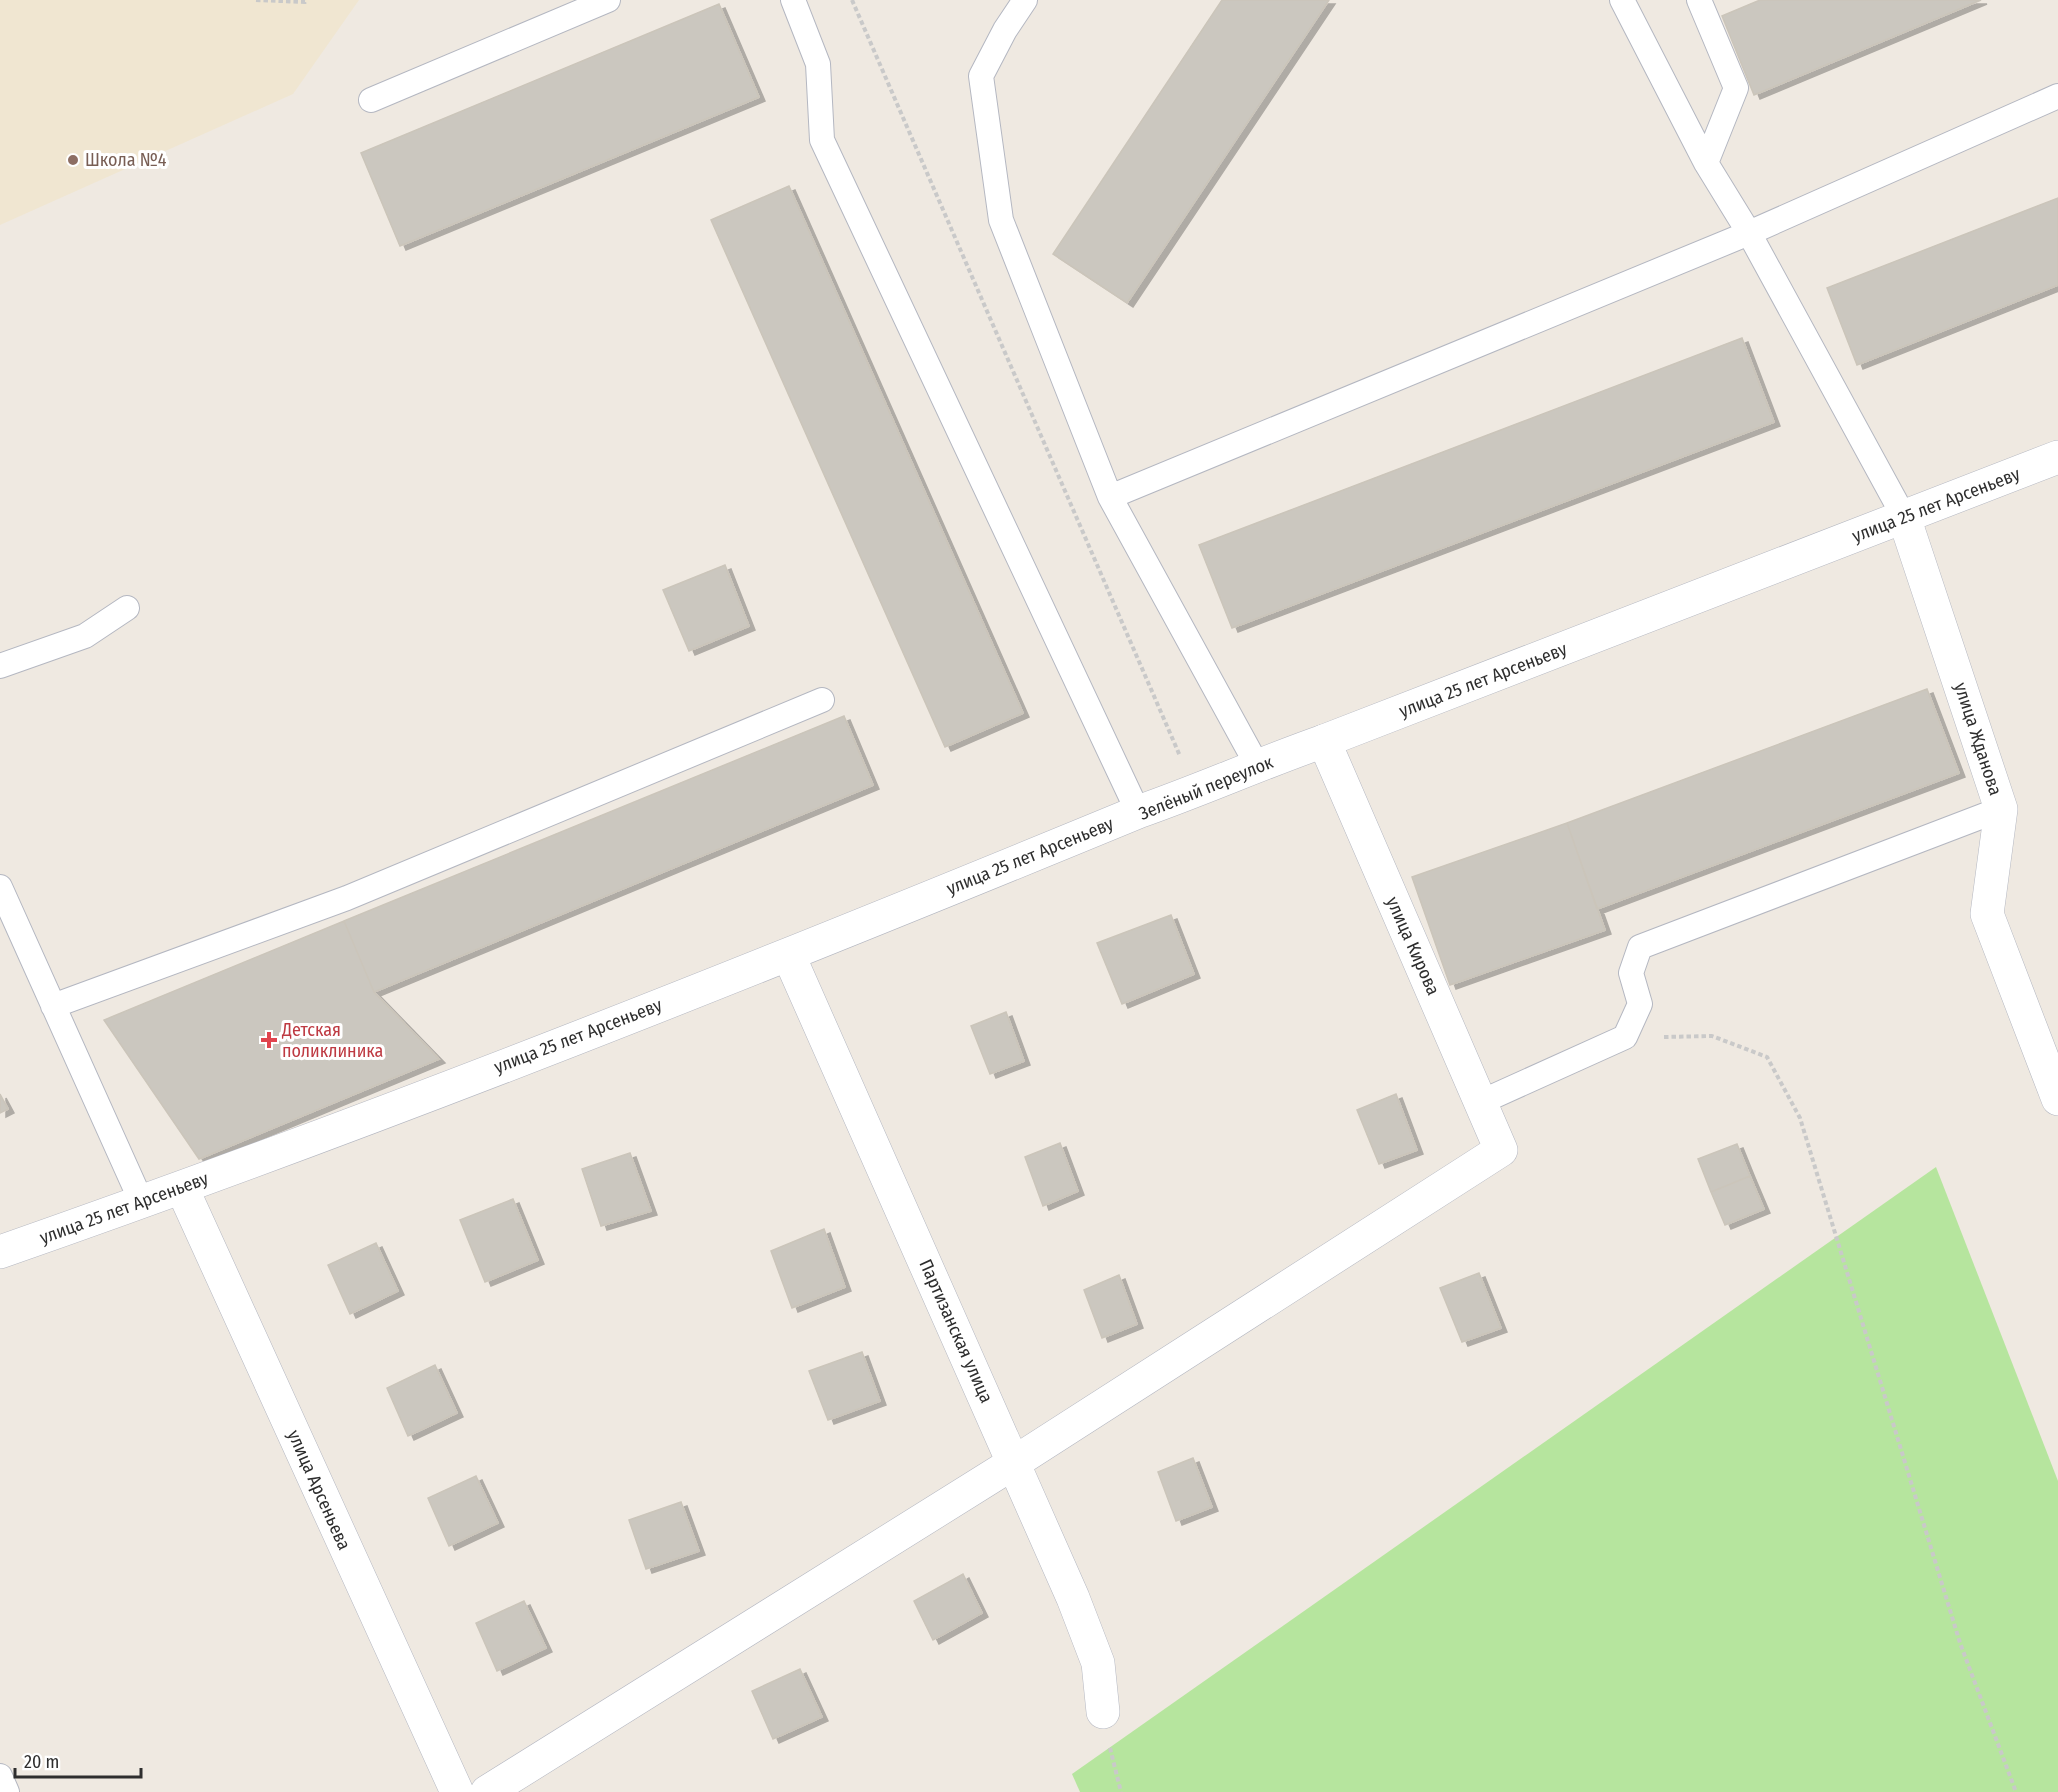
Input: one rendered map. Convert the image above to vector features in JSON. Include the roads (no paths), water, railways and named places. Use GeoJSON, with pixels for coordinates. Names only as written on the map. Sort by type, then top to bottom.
{"type":"FeatureCollection","features":[{"type":"Feature","properties":{"kind":"street","name":"улица 25 лет Арсеньеву"},"geometry":{"type":"LineString","coordinates":[[0,1252],[182,1188],[789,956],[1138,812],[1196,792],[1257,765],[2058,457]]}},
{"type":"Feature","properties":{"kind":"street","name":"улица Жданова"},"geometry":{"type":"LineString","coordinates":[[1904,517],[2001,809],[1987,914],[2058,1099]]}},
{"type":"Feature","properties":{"kind":"street","name":"Зелёный переулок"},"geometry":{"type":"LineString","coordinates":[[789,956],[1324,741]]}},
{"type":"Feature","properties":{"kind":"street","name":"улица Кирова"},"geometry":{"type":"LineString","coordinates":[[1015,1462],[1501,1150],[1324,741]]}},
{"type":"Feature","properties":{"kind":"street","name":"Партизанская улица"},"geometry":{"type":"LineString","coordinates":[[789,956],[1015,1462],[1098,1663],[1102,1712]]}},
{"type":"Feature","properties":{"kind":"street","name":"улица Арсеньева"},"geometry":{"type":"LineString","coordinates":[[182,1188],[457,1792]]}},
{"type":"Feature","properties":{"kind":"street"},"geometry":{"type":"LineString","coordinates":[[487,1792],[1015,1462]]}},
{"type":"Feature","properties":{"kind":"lane"},"geometry":{"type":"LineString","coordinates":[[371,100],[608,0]]}},
{"type":"Feature","properties":{"kind":"lane"},"geometry":{"type":"LineString","coordinates":[[793,0],[818,64],[822,140],[1138,812]]}},
{"type":"Feature","properties":{"kind":"lane"},"geometry":{"type":"LineString","coordinates":[[1025,0],[1005,30],[981,76],[1001,220],[1110,497],[1257,765]]}},
{"type":"Feature","properties":{"kind":"lane"},"geometry":{"type":"LineString","coordinates":[[1622,0],[1706,163],[1749,233],[1904,517]]}},
{"type":"Feature","properties":{"kind":"lane"},"geometry":{"type":"LineString","coordinates":[[1699,0],[1736,88],[1706,163]]}},
{"type":"Feature","properties":{"kind":"lane"},"geometry":{"type":"LineString","coordinates":[[1110,497],[1749,233],[2058,96]]}},
{"type":"Feature","properties":{"kind":"lane"},"geometry":{"type":"LineString","coordinates":[[0,666],[85,636],[127,608]]}},
{"type":"Feature","properties":{"kind":"lane"},"geometry":{"type":"LineString","coordinates":[[53,1006],[347,898],[822,700]]}},
{"type":"Feature","properties":{"kind":"lane"},"geometry":{"type":"LineString","coordinates":[[1481,1102],[1625,1036],[1640,1004],[1631,974],[1640,947],[2001,809]]}},
{"type":"Feature","properties":{"kind":"lane"},"geometry":{"type":"LineString","coordinates":[[0,887],[142,1203]]}},
{"type":"Feature","properties":{"kind":"lane"},"geometry":{"type":"LineString","coordinates":[[0,1776],[7,1792]]}},
{"type":"Feature","properties":{"kind":"place","name":"Школа №4"},"geometry":{"type":"Point","coordinates":[73,160]}},
{"type":"Feature","properties":{"kind":"place","name":"Детская поликлиника"},"geometry":{"type":"Point","coordinates":[269,1040]}}]}
